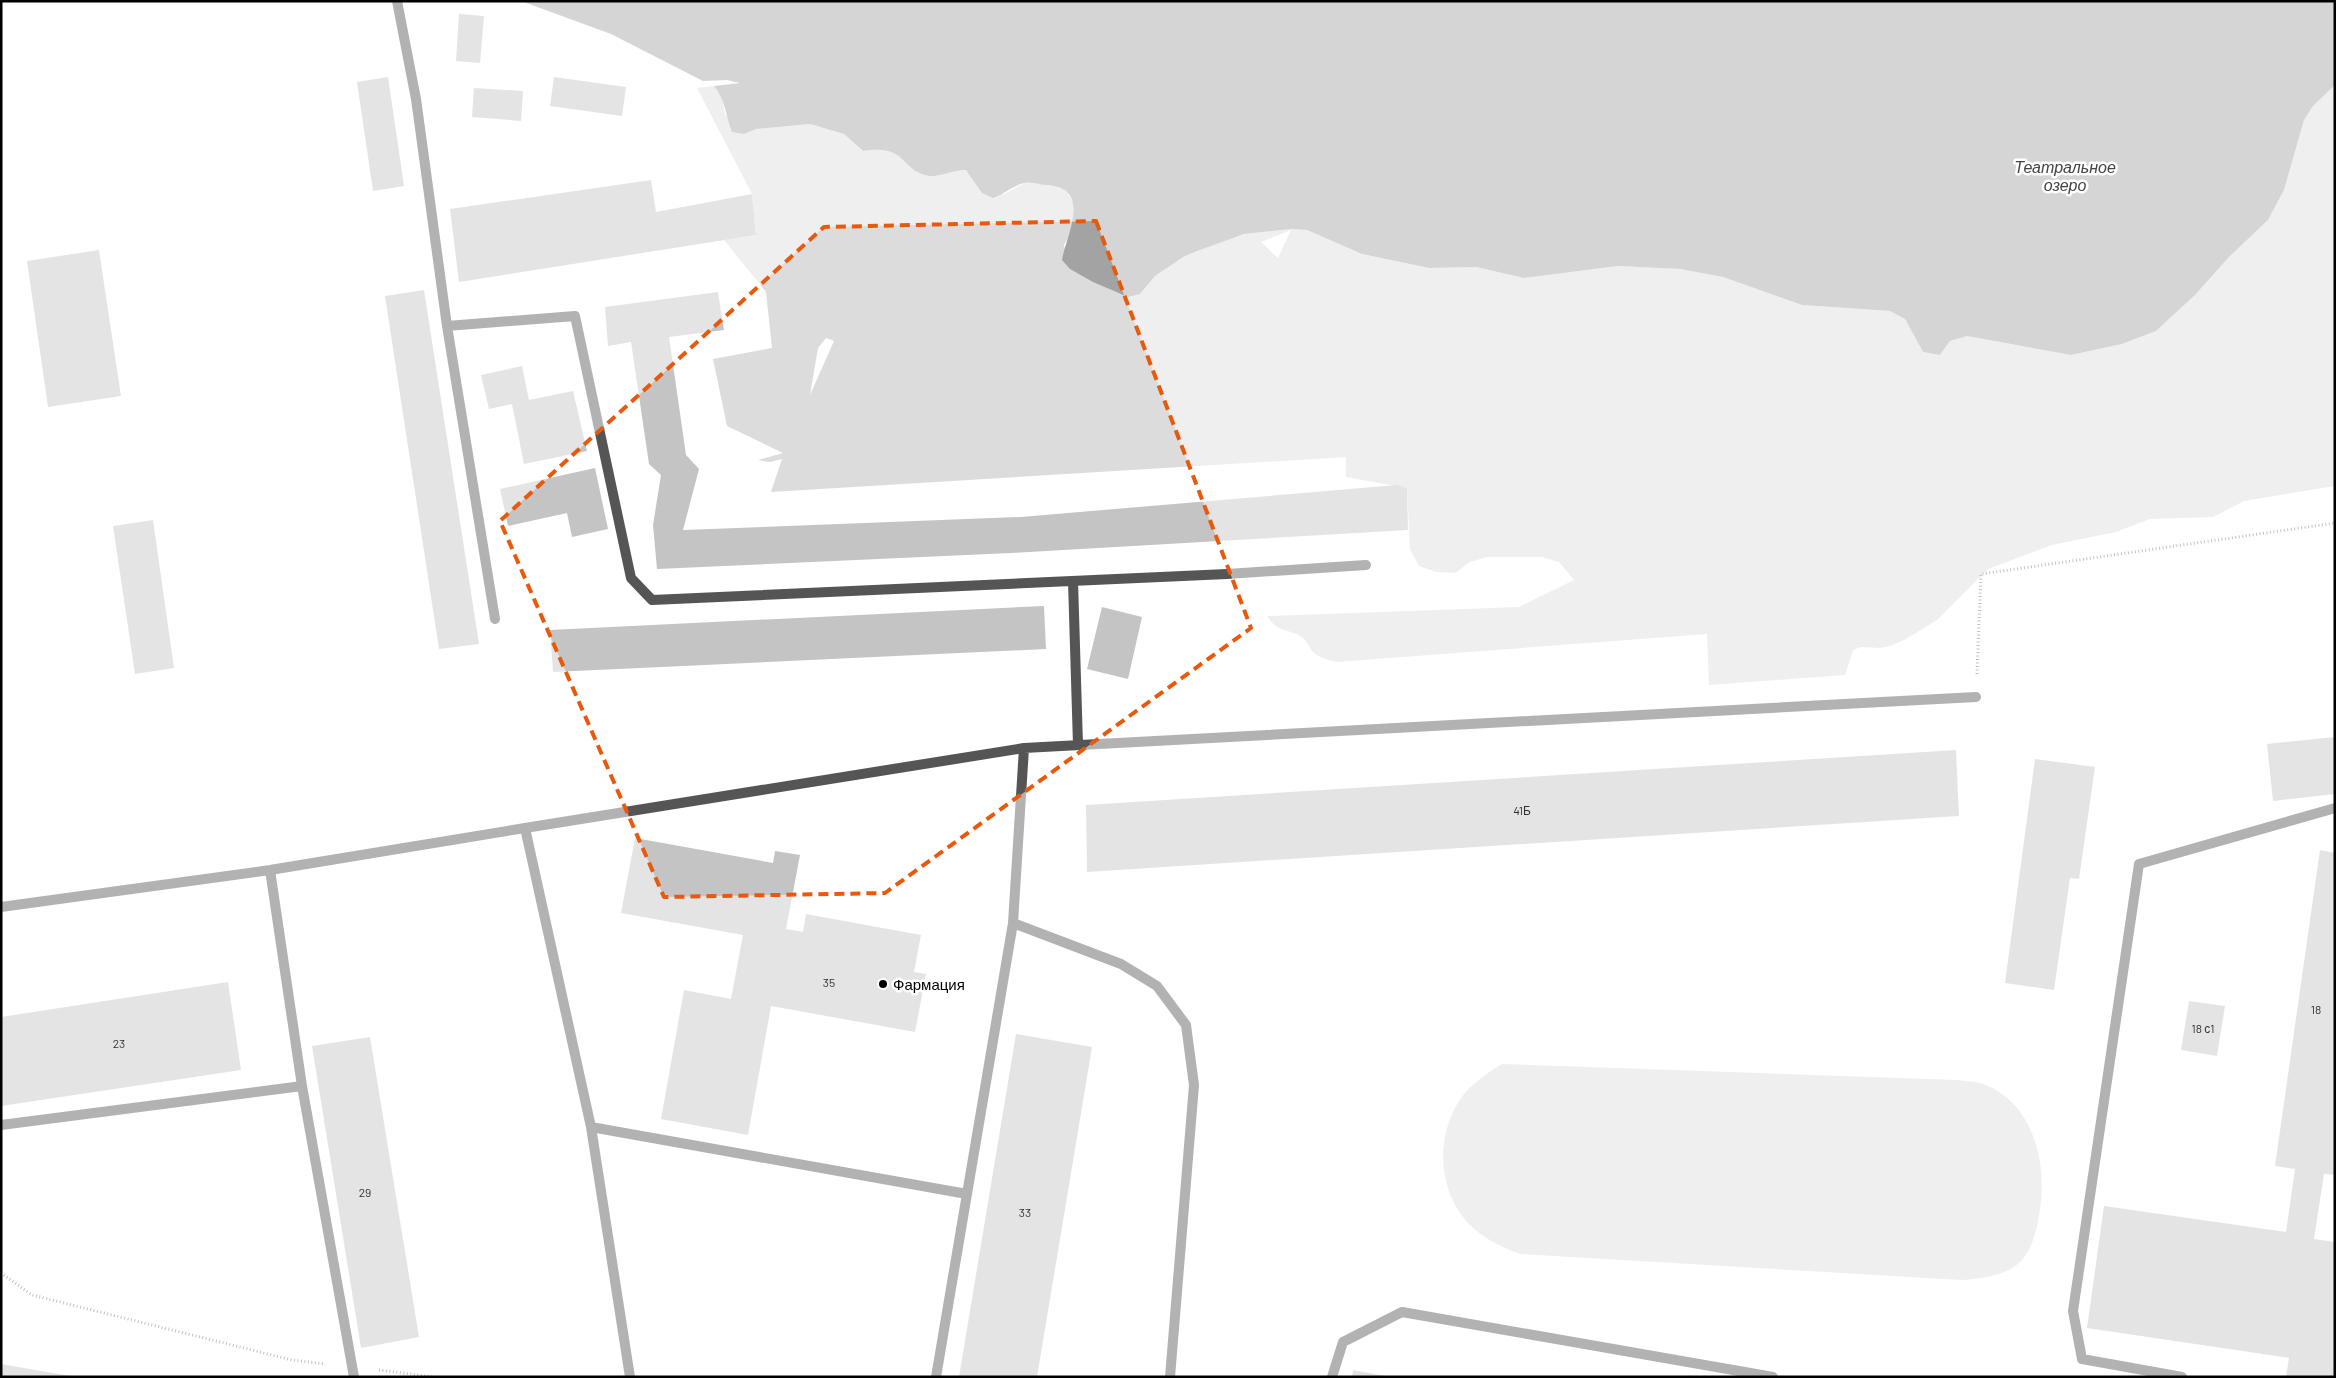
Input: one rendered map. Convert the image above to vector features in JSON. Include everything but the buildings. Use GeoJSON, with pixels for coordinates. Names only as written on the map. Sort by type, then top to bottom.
{"type":"FeatureCollection","features":[{"type":"Feature","properties":{"kind":"lane"},"geometry":{"type":"LineString","coordinates":[[397,1],[416,99],[447,326],[495,619]]}},
{"type":"Feature","properties":{"kind":"lane"},"geometry":{"type":"LineString","coordinates":[[447,326],[576,316],[631,578],[652,600],[1073,581],[1366,565]]}},
{"type":"Feature","properties":{"kind":"lane"},"geometry":{"type":"LineString","coordinates":[[1073,581],[1078,745]]}},
{"type":"Feature","properties":{"kind":"lane"},"geometry":{"type":"LineString","coordinates":[[1,907],[270,870],[1024,748],[1976,697]]}},
{"type":"Feature","properties":{"kind":"lane"},"geometry":{"type":"LineString","coordinates":[[936,1377],[1013,924],[1024,748]]}},
{"type":"Feature","properties":{"kind":"lane"},"geometry":{"type":"LineString","coordinates":[[2182,1377],[2082,1359],[2073,1311],[2139,864],[2335,808]]}},
{"type":"Feature","properties":{"kind":"lane"},"geometry":{"type":"LineString","coordinates":[[525,828],[591,1127],[630,1377]]}},
{"type":"Feature","properties":{"kind":"lane"},"geometry":{"type":"LineString","coordinates":[[270,870],[302,1086],[353,1372]]}},
{"type":"Feature","properties":{"kind":"lane"},"geometry":{"type":"LineString","coordinates":[[1013,924],[1121,964],[1157,986],[1186,1024],[1194,1085],[1170,1377]]}},
{"type":"Feature","properties":{"kind":"lane"},"geometry":{"type":"LineString","coordinates":[[1,1126],[302,1086]]}},
{"type":"Feature","properties":{"kind":"lane"},"geometry":{"type":"LineString","coordinates":[[591,1127],[967,1194]]}},
{"type":"Feature","properties":{"kind":"lane"},"geometry":{"type":"LineString","coordinates":[[1332,1377],[1343,1342],[1402,1312],[1773,1377]]}},
{"type":"Feature","properties":{"kind":"path"},"geometry":{"type":"LineString","coordinates":[[1976,697],[1981,574],[2335,523]]}},
{"type":"Feature","properties":{"kind":"path"},"geometry":{"type":"LineString","coordinates":[[1,1273],[32,1294],[292,1360],[353,1372],[434,1377]]}},
{"type":"Feature","properties":{"kind":"highlighted area"},"geometry":{"type":"Polygon","coordinates":[[[1096,221],[1251,628],[885,893],[664,897],[500,521],[824,227],[1096,221]]]}},
{"type":"Feature","properties":{"kind":"shaded area"},"geometry":{"type":"Polygon","coordinates":[[[2335,85],[2335,486],[2244,501],[2213,517],[2150,519],[2116,532],[2052,545],[1988,569],[1937,620],[1906,639],[1890,646],[1880,648],[1861,647],[1853,650],[1845,675],[1709,685],[1707,634],[1337,662],[1329,660],[1315,654],[1302,637],[1279,628],[1267,616],[1519,607],[1574,580],[1559,562],[1542,557],[1487,557],[1470,562],[1455,573],[1436,572],[1419,566],[1410,549],[1407,488],[1346,477],[1346,457],[771,492],[782,459],[770,462],[758,460],[783,453],[727,426],[713,359],[772,348],[766,292],[724,240],[756,235],[752,194],[697,88],[714,86],[721,93],[725,114],[744,134],[756,129],[810,124],[844,134],[863,151],[888,151],[902,159],[912,169],[929,176],[967,170],[982,192],[1004,194],[1025,183],[1032,182],[1056,185],[1067,192],[1074,204],[1072,232],[1064,245],[1070,269],[1116,292],[1140,294],[1155,276],[1185,256],[1244,234],[1292,229],[1307,230],[1362,254],[1429,268],[1476,267],[1524,278],[1618,266],[1680,269],[1723,277],[1802,305],[1890,311],[1905,319],[1923,352],[1940,355],[1950,341],[1967,336],[2071,355],[2122,344],[2156,331],[2195,295],[2229,257],[2268,220],[2284,190],[2304,120],[2313,106],[2335,85]],[[1291,230],[1261,242],[1278,258],[1291,230]],[[826,338],[818,348],[810,395],[834,341],[826,338]]]}},
{"type":"Feature","properties":{"kind":"shaded area"},"geometry":{"type":"Polygon","coordinates":[[[1502,1064],[1956,1080],[1986,1085],[2003,1095],[2017,1108],[2035,1140],[2042,1178],[2035,1234],[2023,1259],[2013,1267],[1991,1276],[1961,1280],[1520,1254],[1494,1242],[1470,1225],[1459,1212],[1451,1197],[1446,1182],[1444,1165],[1443,1148],[1446,1132],[1451,1116],[1459,1101],[1484,1075],[1502,1064]]]}},
{"type":"Feature","properties":{"kind":"water","name":"Театральное озеро"},"geometry":{"type":"Polygon","coordinates":[[[521,1],[2335,1],[2335,85],[2313,106],[2304,120],[2284,190],[2268,220],[2229,257],[2195,295],[2156,331],[2122,344],[2071,355],[1967,336],[1950,341],[1940,355],[1923,352],[1905,319],[1890,311],[1802,305],[1723,277],[1680,269],[1618,266],[1524,278],[1476,267],[1429,268],[1362,254],[1307,230],[1292,229],[1244,234],[1197,251],[1185,256],[1155,276],[1140,294],[1128,297],[1093,282],[1070,269],[1062,260],[1071,227],[1073,204],[1069,195],[1061,188],[1024,183],[993,198],[982,193],[966,170],[929,176],[919,173],[902,159],[888,151],[863,151],[844,134],[810,124],[756,129],[744,134],[732,132],[723,102],[714,86],[740,83],[727,80],[703,81],[611,34],[521,1]]]}},
{"type":"Feature","properties":{"kind":"place","name":"Фармация"},"geometry":{"type":"Point","coordinates":[883,984]}}]}
